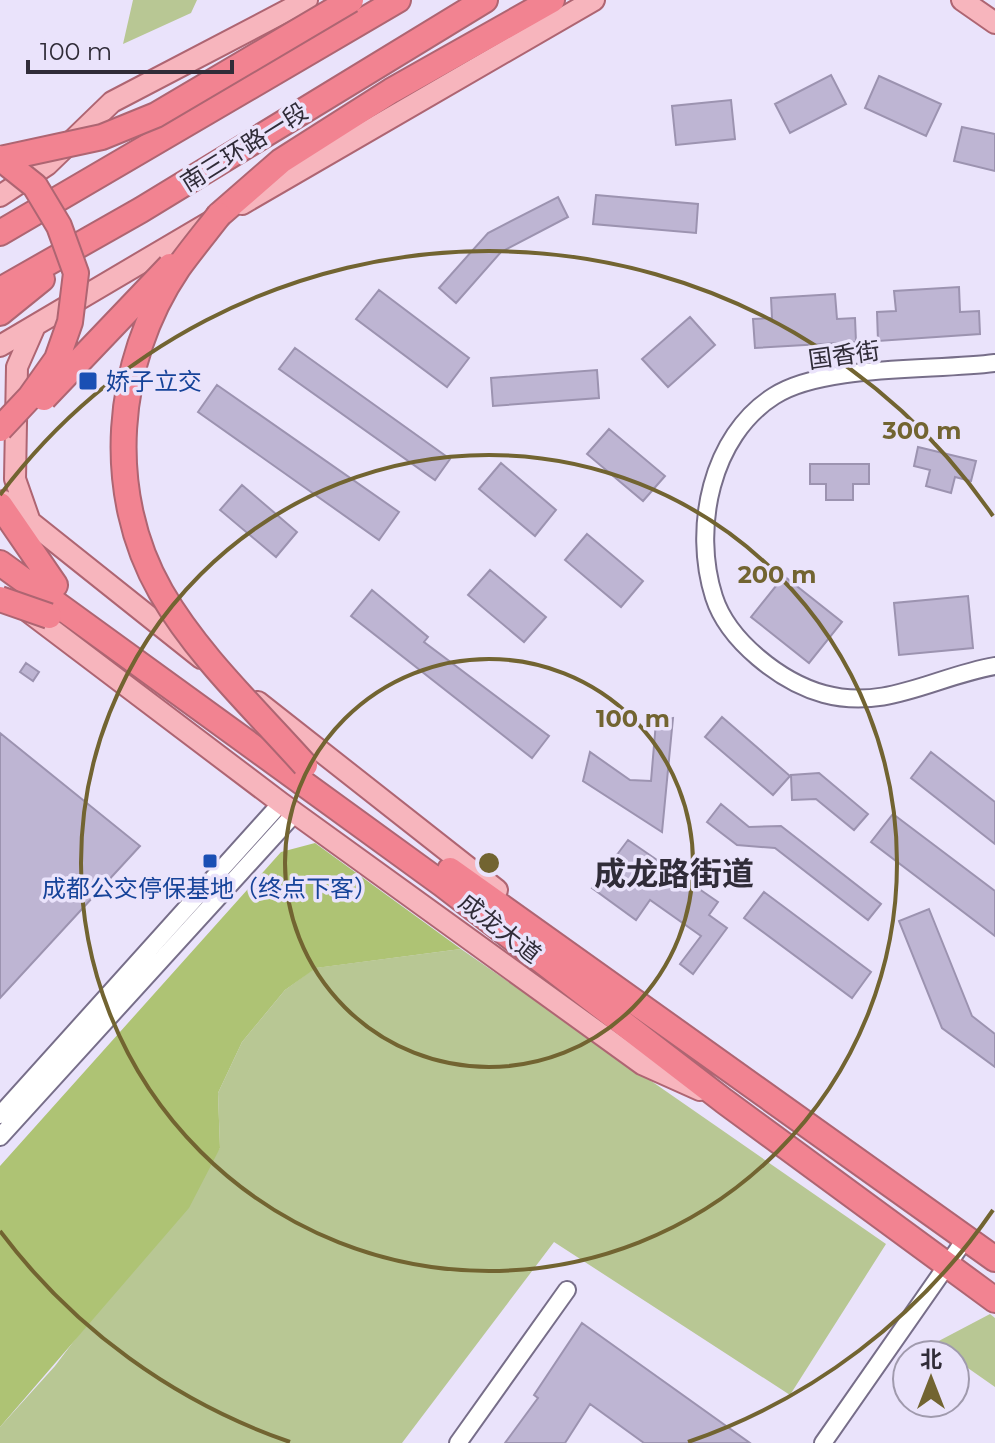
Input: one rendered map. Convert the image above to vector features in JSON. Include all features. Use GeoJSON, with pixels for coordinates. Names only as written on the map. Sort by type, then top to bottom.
{"type":"FeatureCollection","features":[{"type":"Feature","properties":{"kind":"highway"},"geometry":{"type":"LineString","coordinates":[[0,158],[102,137],[156,115],[351,0]]}},
{"type":"Feature","properties":{"kind":"highway","name":"南三环路一段"},"geometry":{"type":"LineString","coordinates":[[0,233],[398,0]]}},
{"type":"Feature","properties":{"kind":"highway","name":"南三环路一段"},"geometry":{"type":"LineString","coordinates":[[0,290],[141,210],[485,0]]}},
{"type":"Feature","properties":{"kind":"highway"},"geometry":{"type":"LineString","coordinates":[[0,432],[27,415],[219,215],[281,161],[391,91],[552,0]]}},
{"type":"Feature","properties":{"kind":"highway"},"geometry":{"type":"LineString","coordinates":[[0,158],[35,186],[59,226],[76,273],[70,322],[57,359],[0,432]]}},
{"type":"Feature","properties":{"kind":"highway"},"geometry":{"type":"LineString","coordinates":[[219,215],[177,270],[146,331],[125,406],[123,481],[139,543],[160,591],[187,631],[301,772]]}},
{"type":"Feature","properties":{"kind":"highway"},"geometry":{"type":"LineString","coordinates":[[0,313],[99,234]]}},
{"type":"Feature","properties":{"kind":"highway"},"geometry":{"type":"LineString","coordinates":[[0,505],[55,585]]}},
{"type":"Feature","properties":{"kind":"highway","name":"成龙大道"},"geometry":{"type":"LineString","coordinates":[[0,545],[301,772]]}},
{"type":"Feature","properties":{"kind":"highway","name":"成龙大道"},"geometry":{"type":"LineString","coordinates":[[0,563],[446,877],[724,1101],[995,1300]]}},
{"type":"Feature","properties":{"kind":"highway"},"geometry":{"type":"LineString","coordinates":[[0,599],[49,616],[106,651],[199,722],[301,772]]}},
{"type":"Feature","properties":{"kind":"highway","name":"成龙大道"},"geometry":{"type":"LineString","coordinates":[[446,877],[595,972],[995,1259]]}},
{"type":"Feature","properties":{"kind":"main road"},"geometry":{"type":"LineString","coordinates":[[0,196],[47,165],[112,102],[307,0]]}},
{"type":"Feature","properties":{"kind":"main road"},"geometry":{"type":"LineString","coordinates":[[0,346],[594,0]]}},
{"type":"Feature","properties":{"kind":"main road"},"geometry":{"type":"LineString","coordinates":[[962,0],[995,23]]}},
{"type":"Feature","properties":{"kind":"main road"},"geometry":{"type":"LineString","coordinates":[[33,526],[15,479],[17,367],[35,326]]}},
{"type":"Feature","properties":{"kind":"main road"},"geometry":{"type":"LineString","coordinates":[[0,497],[521,909],[595,972]]}},
{"type":"Feature","properties":{"kind":"main road"},"geometry":{"type":"LineString","coordinates":[[0,593],[288,808],[642,1064],[724,1101]]}},
{"type":"Feature","properties":{"kind":"street","name":"国香街"},"geometry":{"type":"LineString","coordinates":[[995,363],[828,377],[775,395],[736,429],[722,456],[707,513],[706,546],[714,597],[726,621],[779,674],[801,686],[826,695],[867,700],[917,691],[965,672],[995,666]]}},
{"type":"Feature","properties":{"kind":"street"},"geometry":{"type":"LineString","coordinates":[[0,1115],[288,808]]}},
{"type":"Feature","properties":{"kind":"street"},"geometry":{"type":"LineString","coordinates":[[0,1137],[288,808]]}},
{"type":"Feature","properties":{"kind":"street"},"geometry":{"type":"LineString","coordinates":[[823,1443],[966,1238]]}},
{"type":"Feature","properties":{"kind":"street"},"geometry":{"type":"LineString","coordinates":[[458,1443],[567,1290]]}},
{"type":"Feature","properties":{"kind":"green space"},"geometry":{"type":"Polygon","coordinates":[[[133,0],[197,0],[191,13],[123,44],[133,0]]]}},
{"type":"Feature","properties":{"kind":"green space"},"geometry":{"type":"Polygon","coordinates":[[[315,843],[461,949],[316,968],[285,990],[242,1042],[218,1093],[220,1148],[189,1208],[0,1427],[0,1166],[281,852],[315,843]]]}},
{"type":"Feature","properties":{"kind":"green space"},"geometry":{"type":"Polygon","coordinates":[[[461,949],[886,1244],[790,1395],[554,1242],[402,1443],[0,1443],[0,1427],[55,1366],[220,1148],[218,1093],[242,1042],[285,990],[315,968],[461,949]]]}},
{"type":"Feature","properties":{"kind":"green space"},"geometry":{"type":"Polygon","coordinates":[[[990,1314],[995,1318],[995,1387],[971,1370],[971,1339],[942,1339],[990,1314]]]}},
{"type":"Feature","properties":{"kind":"building"},"geometry":{"type":"Polygon","coordinates":[[[831,75],[846,104],[790,133],[775,104],[831,75]]]}},
{"type":"Feature","properties":{"kind":"building"},"geometry":{"type":"Polygon","coordinates":[[[879,76],[941,104],[926,136],[865,108],[879,76]]]}},
{"type":"Feature","properties":{"kind":"building"},"geometry":{"type":"Polygon","coordinates":[[[731,100],[735,139],[676,145],[672,106],[731,100]]]}},
{"type":"Feature","properties":{"kind":"building"},"geometry":{"type":"Polygon","coordinates":[[[962,127],[995,134],[995,171],[954,161],[962,127]]]}},
{"type":"Feature","properties":{"kind":"building"},"geometry":{"type":"Polygon","coordinates":[[[596,195],[698,204],[696,233],[593,224],[596,195]]]}},
{"type":"Feature","properties":{"kind":"building"},"geometry":{"type":"Polygon","coordinates":[[[558,197],[568,217],[501,252],[456,303],[439,288],[488,233],[558,197]]]}},
{"type":"Feature","properties":{"kind":"building"},"geometry":{"type":"Polygon","coordinates":[[[959,287],[960,312],[979,311],[980,334],[878,341],[877,312],[896,311],[894,291],[959,287]]]}},
{"type":"Feature","properties":{"kind":"building"},"geometry":{"type":"Polygon","coordinates":[[[379,290],[469,358],[447,387],[356,319],[379,290]]]}},
{"type":"Feature","properties":{"kind":"building"},"geometry":{"type":"Polygon","coordinates":[[[835,294],[837,319],[855,318],[856,342],[755,348],[753,319],[772,318],[771,298],[835,294]]]}},
{"type":"Feature","properties":{"kind":"building"},"geometry":{"type":"Polygon","coordinates":[[[690,317],[715,345],[668,387],[642,359],[690,317]]]}},
{"type":"Feature","properties":{"kind":"building"},"geometry":{"type":"Polygon","coordinates":[[[295,348],[450,459],[435,480],[279,369],[295,348]]]}},
{"type":"Feature","properties":{"kind":"building"},"geometry":{"type":"Polygon","coordinates":[[[597,370],[599,398],[493,406],[491,378],[597,370]]]}},
{"type":"Feature","properties":{"kind":"building"},"geometry":{"type":"Polygon","coordinates":[[[217,385],[399,512],[379,540],[198,412],[217,385]]]}},
{"type":"Feature","properties":{"kind":"building"},"geometry":{"type":"Polygon","coordinates":[[[609,429],[665,476],[643,501],[587,454],[609,429]]]}},
{"type":"Feature","properties":{"kind":"building"},"geometry":{"type":"Polygon","coordinates":[[[918,447],[976,461],[971,481],[955,477],[951,493],[926,486],[930,470],[914,466],[918,447]]]}},
{"type":"Feature","properties":{"kind":"building"},"geometry":{"type":"Polygon","coordinates":[[[501,463],[556,510],[535,536],[479,489],[501,463]]]}},
{"type":"Feature","properties":{"kind":"building"},"geometry":{"type":"Polygon","coordinates":[[[810,464],[869,464],[869,484],[853,484],[853,500],[826,500],[826,484],[810,484],[810,464]]]}},
{"type":"Feature","properties":{"kind":"building"},"geometry":{"type":"Polygon","coordinates":[[[242,485],[297,532],[276,557],[220,510],[242,485]]]}},
{"type":"Feature","properties":{"kind":"building"},"geometry":{"type":"Polygon","coordinates":[[[587,534],[643,581],[621,607],[565,560],[587,534]]]}},
{"type":"Feature","properties":{"kind":"building"},"geometry":{"type":"Polygon","coordinates":[[[490,570],[546,617],[524,642],[468,595],[490,570]]]}},
{"type":"Feature","properties":{"kind":"building"},"geometry":{"type":"Polygon","coordinates":[[[784,576],[842,622],[809,663],[751,617],[784,576]]]}},
{"type":"Feature","properties":{"kind":"building"},"geometry":{"type":"Polygon","coordinates":[[[372,590],[428,637],[424,642],[549,736],[532,758],[351,616],[372,590]]]}},
{"type":"Feature","properties":{"kind":"building"},"geometry":{"type":"Polygon","coordinates":[[[968,596],[973,648],[899,655],[894,603],[968,596]]]}},
{"type":"Feature","properties":{"kind":"building"},"geometry":{"type":"Polygon","coordinates":[[[26,663],[39,672],[33,681],[20,672],[26,663]]]}},
{"type":"Feature","properties":{"kind":"building"},"geometry":{"type":"Polygon","coordinates":[[[722,717],[790,776],[773,795],[705,737],[722,717]]]}},
{"type":"Feature","properties":{"kind":"building"},"geometry":{"type":"Polygon","coordinates":[[[673,718],[662,832],[583,781],[590,752],[630,780],[651,781],[656,722],[673,718]]]}},
{"type":"Feature","properties":{"kind":"building"},"geometry":{"type":"Polygon","coordinates":[[[0,733],[140,846],[0,998],[0,733]]]}},
{"type":"Feature","properties":{"kind":"building"},"geometry":{"type":"Polygon","coordinates":[[[931,752],[995,802],[995,844],[911,778],[931,752]]]}},
{"type":"Feature","properties":{"kind":"building"},"geometry":{"type":"Polygon","coordinates":[[[819,773],[868,814],[854,830],[816,799],[792,800],[791,775],[819,773]]]}},
{"type":"Feature","properties":{"kind":"building"},"geometry":{"type":"Polygon","coordinates":[[[721,804],[749,827],[781,826],[881,904],[868,920],[775,848],[737,845],[707,822],[721,804]]]}},
{"type":"Feature","properties":{"kind":"building"},"geometry":{"type":"Polygon","coordinates":[[[893,814],[995,891],[995,936],[871,842],[893,814]]]}},
{"type":"Feature","properties":{"kind":"building"},"geometry":{"type":"Polygon","coordinates":[[[628,840],[718,902],[709,915],[727,928],[693,974],[680,964],[701,936],[650,900],[636,920],[592,888],[628,840]]]}},
{"type":"Feature","properties":{"kind":"building"},"geometry":{"type":"Polygon","coordinates":[[[764,892],[871,972],[852,998],[744,918],[764,892]]]}},
{"type":"Feature","properties":{"kind":"building"},"geometry":{"type":"Polygon","coordinates":[[[929,909],[972,1016],[995,1034],[995,1067],[942,1028],[899,921],[929,909]]]}},
{"type":"Feature","properties":{"kind":"building"},"geometry":{"type":"Polygon","coordinates":[[[582,1323],[750,1443],[644,1443],[590,1404],[565,1443],[505,1443],[538,1398],[534,1395],[582,1323]]]}},
{"type":"Feature","properties":{"kind":"place","name":"娇子立交"},"geometry":{"type":"Point","coordinates":[88,381]}},
{"type":"Feature","properties":{"kind":"place","name":"成都公交停保基地（终点下客）"},"geometry":{"type":"Point","coordinates":[210,861]}},
{"type":"Feature","properties":{"kind":"district","name":"成龙路街道"},"geometry":{"type":"Point","coordinates":[674,873]}}]}
